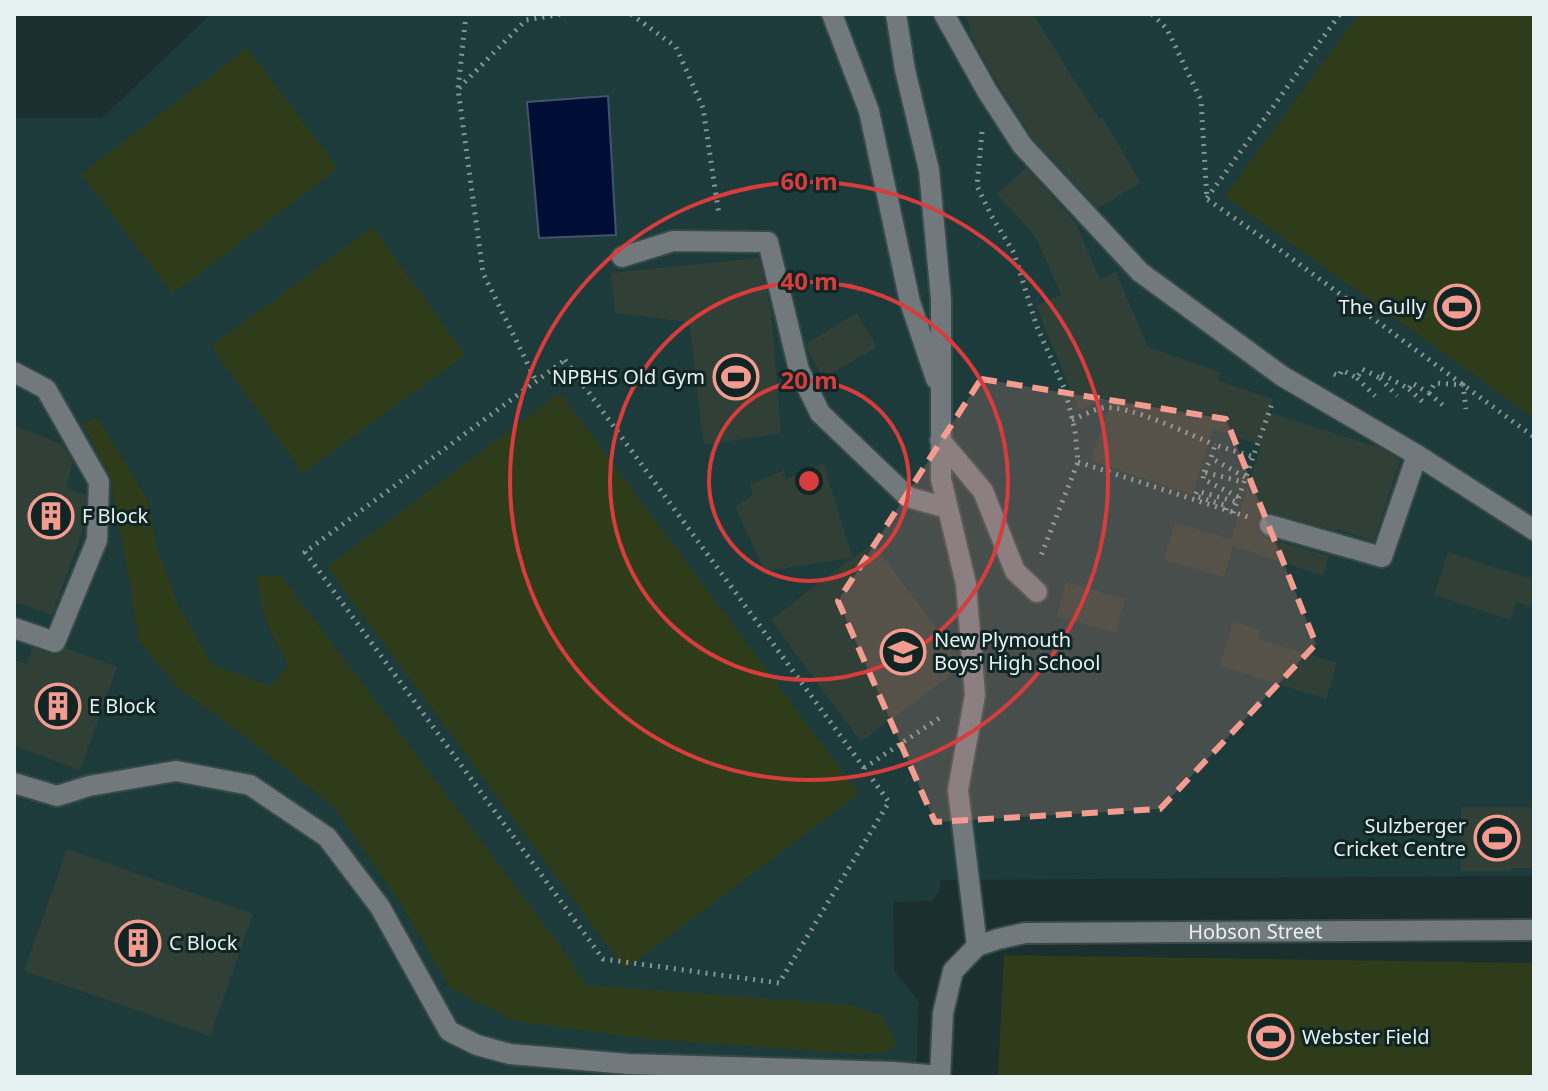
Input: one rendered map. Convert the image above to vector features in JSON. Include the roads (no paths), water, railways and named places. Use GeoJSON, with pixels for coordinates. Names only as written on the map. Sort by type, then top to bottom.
{"type":"FeatureCollection","features":[{"type":"Feature","properties":{"kind":"street"},"geometry":{"type":"LineString","coordinates":[[832,14],[869,111],[910,302],[941,394]]}},
{"type":"Feature","properties":{"kind":"street"},"geometry":{"type":"LineString","coordinates":[[14,783],[57,796],[89,786],[176,771],[250,785],[327,837],[380,907],[449,1031],[477,1045],[510,1054],[628,1064],[940,1076],[943,1013],[953,971],[977,946],[958,790],[975,695],[966,584],[941,479],[941,299],[929,170],[905,70],[896,14]]}},
{"type":"Feature","properties":{"kind":"street"},"geometry":{"type":"LineString","coordinates":[[944,14],[987,91],[1022,145],[1140,272],[1282,376],[1417,455],[1534,530]]}},
{"type":"Feature","properties":{"kind":"street"},"geometry":{"type":"LineString","coordinates":[[622,257],[673,241],[768,242],[799,370],[820,413],[908,497],[947,508]]}},
{"type":"Feature","properties":{"kind":"street"},"geometry":{"type":"LineString","coordinates":[[14,372],[46,389],[99,482],[97,540],[55,642],[14,628]]}},
{"type":"Feature","properties":{"kind":"street"},"geometry":{"type":"LineString","coordinates":[[940,440],[983,491],[1015,571],[1033,588]]}},
{"type":"Feature","properties":{"kind":"street"},"geometry":{"type":"LineString","coordinates":[[1270,525],[1382,557],[1417,455]]}},
{"type":"Feature","properties":{"kind":"street","name":"Hobson Street"},"geometry":{"type":"LineString","coordinates":[[977,946],[1025,933],[1534,930]]}},
{"type":"Feature","properties":{"kind":"water"},"geometry":{"type":"Polygon","coordinates":[[[608,96],[616,235],[539,238],[527,102],[608,96]]]}},
{"type":"Feature","properties":{"kind":"place","name":"The Gully"},"geometry":{"type":"Point","coordinates":[1457,307]}},
{"type":"Feature","properties":{"kind":"place","name":"NPBHS Old Gym"},"geometry":{"type":"Point","coordinates":[736,377]}},
{"type":"Feature","properties":{"kind":"place","name":"F Block"},"geometry":{"type":"Point","coordinates":[51,516]}},
{"type":"Feature","properties":{"kind":"place","name":"New Plymouth Boys' High School"},"geometry":{"type":"Point","coordinates":[903,652]}},
{"type":"Feature","properties":{"kind":"place","name":"E Block"},"geometry":{"type":"Point","coordinates":[58,706]}},
{"type":"Feature","properties":{"kind":"place","name":"Sulzberger Cricket Centre"},"geometry":{"type":"Point","coordinates":[1497,838]}},
{"type":"Feature","properties":{"kind":"place","name":"C Block"},"geometry":{"type":"Point","coordinates":[138,943]}},
{"type":"Feature","properties":{"kind":"place","name":"Webster Field"},"geometry":{"type":"Point","coordinates":[1271,1037]}}]}
